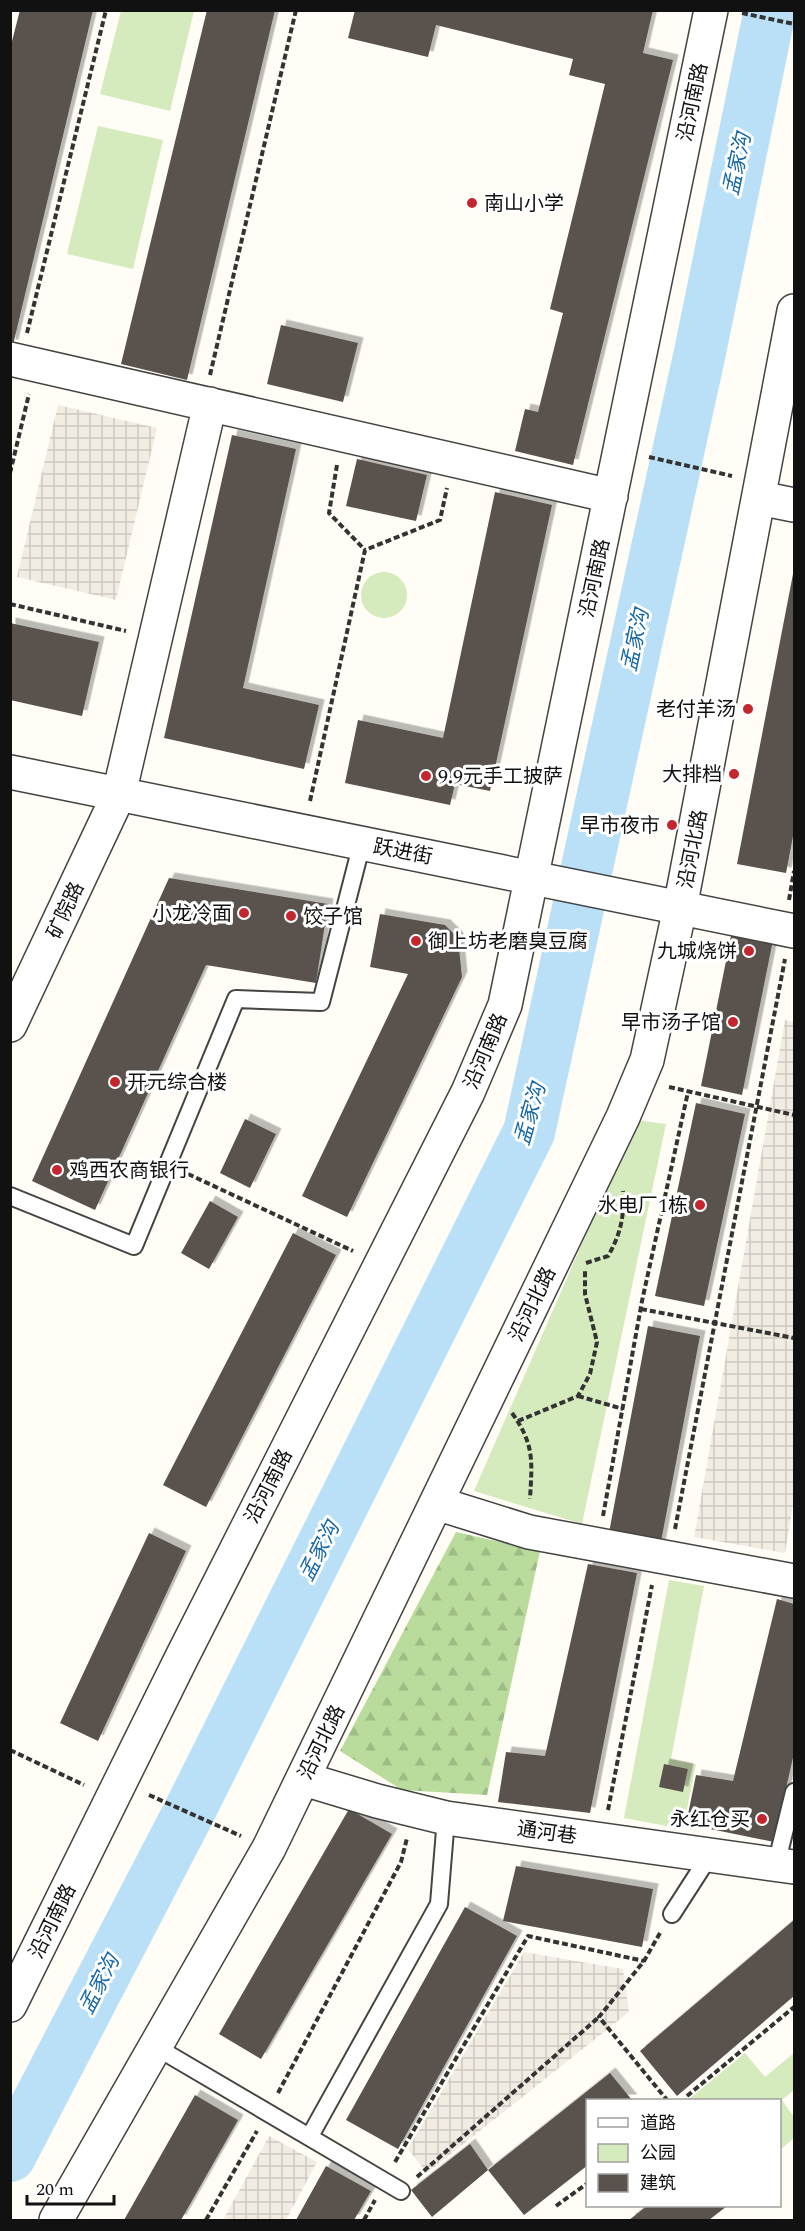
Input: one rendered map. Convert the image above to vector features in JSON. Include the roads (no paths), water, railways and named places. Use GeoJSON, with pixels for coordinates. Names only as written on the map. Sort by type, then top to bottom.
{"type":"FeatureCollection","features":[{"type":"Feature","properties":{"kind":"street","name":"沿河南路"},"geometry":{"type":"LineString","coordinates":[[10,2005],[468,1092],[505,1005],[541,879],[611,496],[711,10]]}},
{"type":"Feature","properties":{"kind":"street","name":"沿河北路"},"geometry":{"type":"LineString","coordinates":[[56,2220],[269,1848],[493,1386],[647,1060],[795,311]]}},
{"type":"Feature","properties":{"kind":"street"},"geometry":{"type":"LineString","coordinates":[[22,362],[611,496]]}},
{"type":"Feature","properties":{"kind":"street","name":"矿院路"},"geometry":{"type":"LineString","coordinates":[[10,1025],[119,794],[207,404]]}},
{"type":"Feature","properties":{"kind":"street"},"geometry":{"type":"LineString","coordinates":[[760,491],[795,505]]}},
{"type":"Feature","properties":{"kind":"street","name":"跃进街"},"geometry":{"type":"LineString","coordinates":[[10,772],[679,907],[790,942]]}},
{"type":"Feature","properties":{"kind":"street"},"geometry":{"type":"LineString","coordinates":[[436,1503],[529,1532],[663,1559],[795,1581]]}},
{"type":"Feature","properties":{"kind":"street","name":"通河巷"},"geometry":{"type":"LineString","coordinates":[[304,1779],[414,1812],[446,1818],[785,1866]]}},
{"type":"Feature","properties":{"kind":"lane"},"geometry":{"type":"LineString","coordinates":[[10,1196],[134,1245],[236,999],[321,1002],[362,843]]}},
{"type":"Feature","properties":{"kind":"lane"},"geometry":{"type":"LineString","coordinates":[[785,1866],[795,1791]]}},
{"type":"Feature","properties":{"kind":"lane"},"geometry":{"type":"LineString","coordinates":[[310,2136],[439,1904],[446,1818]]}},
{"type":"Feature","properties":{"kind":"lane"},"geometry":{"type":"LineString","coordinates":[[672,1914],[710,1855]]}},
{"type":"Feature","properties":{"kind":"lane"},"geometry":{"type":"LineString","coordinates":[[156,2047],[401,2191]]}},
{"type":"Feature","properties":{"kind":"waterway","name":"孟家沟"},"geometry":{"type":"LineString","coordinates":[[10,2156],[190,1810],[529,1132],[700,352],[770,10]]}},
{"type":"Feature","properties":{"kind":"place","name":"南山小学"},"geometry":{"type":"Point","coordinates":[472,203]}},
{"type":"Feature","properties":{"kind":"place","name":"老付羊汤"},"geometry":{"type":"Point","coordinates":[748,709]}},
{"type":"Feature","properties":{"kind":"place","name":"大排档"},"geometry":{"type":"Point","coordinates":[734,774]}},
{"type":"Feature","properties":{"kind":"place","name":"9.9元手工披萨"},"geometry":{"type":"Point","coordinates":[426,776]}},
{"type":"Feature","properties":{"kind":"place","name":"早市夜市"},"geometry":{"type":"Point","coordinates":[672,825]}},
{"type":"Feature","properties":{"kind":"place","name":"小龙冷面"},"geometry":{"type":"Point","coordinates":[244,913]}},
{"type":"Feature","properties":{"kind":"place","name":"饺子馆"},"geometry":{"type":"Point","coordinates":[291,916]}},
{"type":"Feature","properties":{"kind":"place","name":"御上坊老磨臭豆腐"},"geometry":{"type":"Point","coordinates":[416,941]}},
{"type":"Feature","properties":{"kind":"place","name":"九城烧饼"},"geometry":{"type":"Point","coordinates":[749,951]}},
{"type":"Feature","properties":{"kind":"place","name":"早市汤子馆"},"geometry":{"type":"Point","coordinates":[733,1022]}},
{"type":"Feature","properties":{"kind":"place","name":"开元综合楼"},"geometry":{"type":"Point","coordinates":[115,1082]}},
{"type":"Feature","properties":{"kind":"place","name":"鸡西农商银行"},"geometry":{"type":"Point","coordinates":[57,1170]}},
{"type":"Feature","properties":{"kind":"place","name":"水电厂1栋"},"geometry":{"type":"Point","coordinates":[700,1205]}},
{"type":"Feature","properties":{"kind":"place","name":"永红仓买"},"geometry":{"type":"Point","coordinates":[762,1819]}}]}
